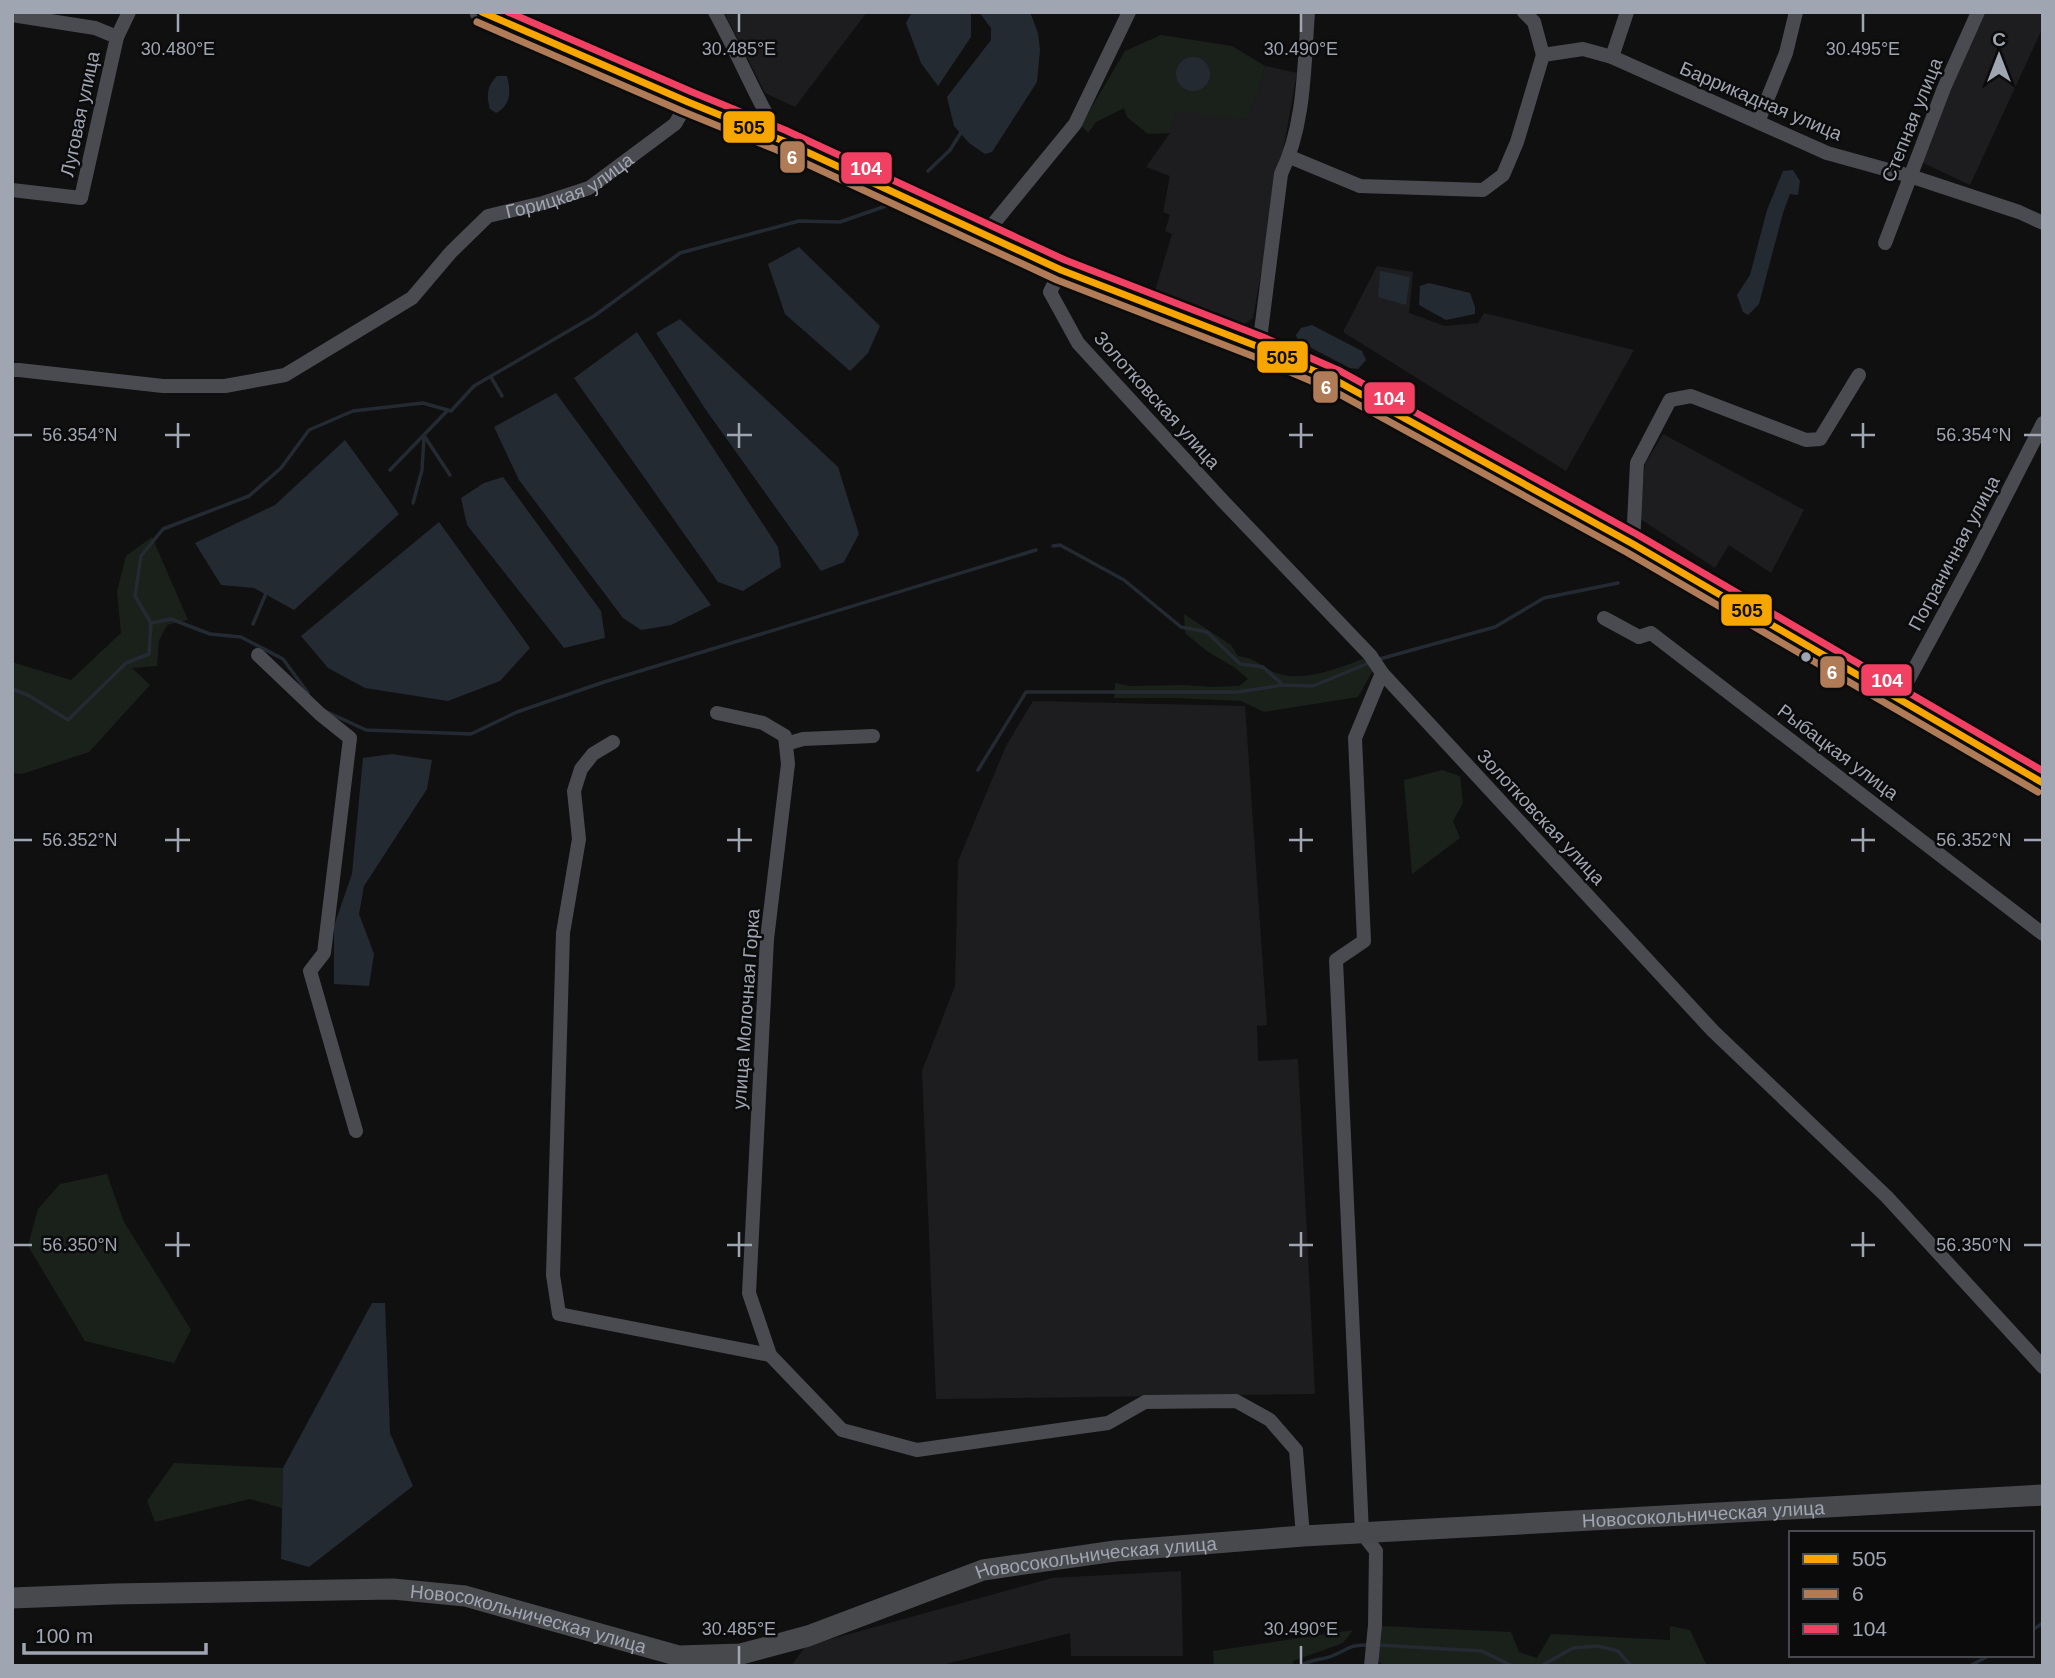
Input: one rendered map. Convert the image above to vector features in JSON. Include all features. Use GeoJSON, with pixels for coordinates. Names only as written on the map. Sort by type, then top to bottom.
{"type":"FeatureCollection","features":[{"type":"Feature","properties":{"kind":"main road"},"geometry":{"type":"LineString","coordinates":[[481,12],[780,140],[1061,270],[1259,347],[1335,380],[1633,544],[2043,783]]}},
{"type":"Feature","properties":{"kind":"main road","name":"Новосокольническая улица"},"geometry":{"type":"LineString","coordinates":[[12,1598],[393,1589],[465,1596],[679,1656],[741,1654],[808,1636],[983,1570],[1115,1551],[1303,1536],[2043,1495]]}},
{"type":"Feature","properties":{"kind":"street","name":"Луговая улица"},"geometry":{"type":"LineString","coordinates":[[12,190],[81,198],[117,37],[129,12]]}},
{"type":"Feature","properties":{"kind":"street"},"geometry":{"type":"LineString","coordinates":[[715,12],[780,140]]}},
{"type":"Feature","properties":{"kind":"street"},"geometry":{"type":"LineString","coordinates":[[985,234],[1075,124],[1129,12]]}},
{"type":"Feature","properties":{"kind":"street"},"geometry":{"type":"LineString","coordinates":[[1259,347],[1281,174],[1290,157],[1303,88],[1308,12]]}},
{"type":"Feature","properties":{"kind":"street"},"geometry":{"type":"LineString","coordinates":[[1290,157],[1360,186],[1483,190],[1503,175],[1517,142],[1543,55],[1534,22],[1524,12]]}},
{"type":"Feature","properties":{"kind":"street"},"geometry":{"type":"LineString","coordinates":[[1612,57],[1627,12]]}},
{"type":"Feature","properties":{"kind":"street"},"geometry":{"type":"LineString","coordinates":[[1758,122],[1786,53],[1796,12]]}},
{"type":"Feature","properties":{"kind":"street","name":"Степная улица"},"geometry":{"type":"LineString","coordinates":[[1885,243],[1944,88],[1979,12]]}},
{"type":"Feature","properties":{"kind":"street","name":"Луговая улица"},"geometry":{"type":"LineString","coordinates":[[12,15],[95,28],[117,37]]}},
{"type":"Feature","properties":{"kind":"street","name":"Баррикадная улица"},"geometry":{"type":"LineString","coordinates":[[1543,55],[1583,49],[1612,57],[1827,153],[1910,176],[2020,212],[2043,223]]}},
{"type":"Feature","properties":{"kind":"street","name":"Горицкая улица"},"geometry":{"type":"LineString","coordinates":[[12,370],[163,386],[225,386],[285,374],[412,299],[452,251],[488,216],[543,203],[589,188],[675,124],[688,102]]}},
{"type":"Feature","properties":{"kind":"street","name":"Золотковская улица"},"geometry":{"type":"LineString","coordinates":[[1061,270],[1050,292],[1078,343],[1713,1031],[1887,1197],[2043,1367]]}},
{"type":"Feature","properties":{"kind":"street"},"geometry":{"type":"LineString","coordinates":[[1633,544],[1637,463],[1670,400],[1691,396],[1805,440],[1820,439],[1859,374]]}},
{"type":"Feature","properties":{"kind":"street","name":"Пограничная улица"},"geometry":{"type":"LineString","coordinates":[[1898,699],[2043,423]]}},
{"type":"Feature","properties":{"kind":"street","name":"Рыбацкая улица"},"geometry":{"type":"LineString","coordinates":[[1604,618],[1639,637],[1651,633],[2043,934]]}},
{"type":"Feature","properties":{"kind":"street"},"geometry":{"type":"LineString","coordinates":[[258,655],[320,714],[351,738],[324,953],[310,971],[356,1131]]}},
{"type":"Feature","properties":{"kind":"street"},"geometry":{"type":"LineString","coordinates":[[1371,1659],[1376,1551],[1362,1533],[1336,960],[1364,941],[1354,738],[1377,666]]}},
{"type":"Feature","properties":{"kind":"street"},"geometry":{"type":"LineString","coordinates":[[718,713],[763,723],[785,736],[786,744],[803,739],[873,736]]}},
{"type":"Feature","properties":{"kind":"street"},"geometry":{"type":"LineString","coordinates":[[613,742],[593,754],[582,769],[574,792],[579,839],[564,933],[554,1247],[559,1314],[770,1355],[842,1430],[917,1450],[1108,1423],[1145,1402],[1236,1401],[1270,1420],[1296,1450],[1303,1536]]}},
{"type":"Feature","properties":{"kind":"street","name":"улица Молочная Горка"},"geometry":{"type":"LineString","coordinates":[[770,1355],[749,1293],[767,939],[788,764],[786,744]]}},
{"type":"Feature","properties":{"kind":"shaded area"},"geometry":{"type":"Polygon","coordinates":[[[724,12],[867,12],[795,107],[765,93],[724,12]]]}},
{"type":"Feature","properties":{"kind":"shaded area"},"geometry":{"type":"Polygon","coordinates":[[[912,12],[970,12],[971,37],[938,86],[921,63],[906,23],[912,12]]]}},
{"type":"Feature","properties":{"kind":"shaded area"},"geometry":{"type":"Polygon","coordinates":[[[979,12],[1030,12],[1038,33],[1040,50],[1037,82],[992,152],[985,154],[969,143],[954,126],[947,97],[991,40],[991,28],[979,12]]]}},
{"type":"Feature","properties":{"kind":"shaded area"},"geometry":{"type":"Polygon","coordinates":[[[1985,12],[2043,12],[2043,27],[1970,185],[1917,160],[1985,12]]]}},
{"type":"Feature","properties":{"kind":"shaded area"},"geometry":{"type":"Polygon","coordinates":[[[1161,35],[1232,46],[1265,66],[1258,93],[1246,120],[1176,110],[1170,133],[1148,134],[1127,117],[1124,108],[1096,122],[1088,133],[1081,125],[1125,51],[1161,35]]]}},
{"type":"Feature","properties":{"kind":"shaded area"},"geometry":{"type":"Polygon","coordinates":[[[1193,57],[1205,62],[1210,74],[1205,86],[1193,91],[1181,86],[1176,74],[1181,62],[1193,57]]]}},
{"type":"Feature","properties":{"kind":"shaded area"},"geometry":{"type":"Polygon","coordinates":[[[1265,66],[1297,73],[1253,318],[1240,327],[1154,294],[1172,234],[1165,231],[1170,215],[1163,212],[1170,176],[1146,167],[1170,133],[1176,109],[1246,120],[1258,93],[1265,66]]]}},
{"type":"Feature","properties":{"kind":"shaded area"},"geometry":{"type":"Polygon","coordinates":[[[497,76],[507,76],[509,93],[505,106],[496,113],[490,109],[488,95],[489,87],[497,76]]]}},
{"type":"Feature","properties":{"kind":"shaded area"},"geometry":{"type":"Polygon","coordinates":[[[1793,170],[1800,181],[1798,195],[1790,194],[1759,304],[1748,315],[1743,312],[1737,295],[1750,275],[1767,210],[1783,171],[1793,170]]]}},
{"type":"Feature","properties":{"kind":"shaded area"},"geometry":{"type":"Polygon","coordinates":[[[799,247],[880,326],[868,353],[850,371],[785,314],[768,264],[799,247]]]}},
{"type":"Feature","properties":{"kind":"shaded area"},"geometry":{"type":"Polygon","coordinates":[[[1377,266],[1413,272],[1409,313],[1445,326],[1478,323],[1484,313],[1634,350],[1566,471],[1343,332],[1377,266]]]}},
{"type":"Feature","properties":{"kind":"shaded area"},"geometry":{"type":"Polygon","coordinates":[[[1380,271],[1410,277],[1406,305],[1378,297],[1380,271]]]}},
{"type":"Feature","properties":{"kind":"shaded area"},"geometry":{"type":"Polygon","coordinates":[[[1429,283],[1470,293],[1475,314],[1446,320],[1419,305],[1420,286],[1429,283]]]}},
{"type":"Feature","properties":{"kind":"shaded area"},"geometry":{"type":"Polygon","coordinates":[[[680,319],[838,467],[859,534],[844,562],[821,571],[706,410],[656,333],[680,319]]]}},
{"type":"Feature","properties":{"kind":"shaded area"},"geometry":{"type":"Polygon","coordinates":[[[1312,325],[1362,351],[1366,360],[1358,369],[1350,368],[1298,341],[1296,335],[1301,328],[1312,325]]]}},
{"type":"Feature","properties":{"kind":"shaded area"},"geometry":{"type":"Polygon","coordinates":[[[637,332],[778,547],[781,567],[743,591],[718,582],[574,378],[637,332]]]}},
{"type":"Feature","properties":{"kind":"shaded area"},"geometry":{"type":"Polygon","coordinates":[[[556,393],[711,605],[671,625],[641,630],[623,618],[519,480],[494,427],[556,393]]]}},
{"type":"Feature","properties":{"kind":"shaded area"},"geometry":{"type":"Polygon","coordinates":[[[1663,434],[1804,510],[1771,573],[1729,545],[1715,568],[1639,518],[1645,464],[1663,434]]]}},
{"type":"Feature","properties":{"kind":"shaded area"},"geometry":{"type":"Polygon","coordinates":[[[345,440],[399,514],[294,610],[254,588],[221,585],[195,543],[275,505],[345,440]]]}},
{"type":"Feature","properties":{"kind":"shaded area"},"geometry":{"type":"Polygon","coordinates":[[[503,477],[601,611],[605,638],[564,648],[467,525],[461,498],[484,483],[503,477]]]}},
{"type":"Feature","properties":{"kind":"shaded area"},"geometry":{"type":"Polygon","coordinates":[[[439,522],[530,648],[500,681],[448,701],[365,688],[328,668],[301,636],[439,522]]]}},
{"type":"Feature","properties":{"kind":"shaded area"},"geometry":{"type":"Polygon","coordinates":[[[152,537],[188,620],[167,625],[159,640],[157,666],[132,668],[150,685],[89,752],[22,774],[12,773],[12,662],[71,680],[121,633],[117,591],[126,556],[152,537]]]}},
{"type":"Feature","properties":{"kind":"shaded area"},"geometry":{"type":"Polygon","coordinates":[[[1184,614],[1231,645],[1238,656],[1279,674],[1312,675],[1366,658],[1373,670],[1358,697],[1264,712],[1241,701],[1114,698],[1115,683],[1130,686],[1212,687],[1239,686],[1248,679],[1185,633],[1184,614]]]}},
{"type":"Feature","properties":{"kind":"shaded area"},"geometry":{"type":"Polygon","coordinates":[[[1033,701],[1245,706],[1267,1025],[1257,1026],[1258,1061],[1298,1059],[1315,1394],[936,1399],[922,1071],[955,986],[958,861],[1006,746],[1033,701]]]}},
{"type":"Feature","properties":{"kind":"shaded area"},"geometry":{"type":"Polygon","coordinates":[[[392,754],[432,760],[427,789],[364,886],[359,914],[374,954],[369,986],[334,984],[334,926],[352,874],[363,758],[392,754]]]}},
{"type":"Feature","properties":{"kind":"shaded area"},"geometry":{"type":"Polygon","coordinates":[[[1442,770],[1460,776],[1463,803],[1453,821],[1460,838],[1412,874],[1404,780],[1442,770]]]}},
{"type":"Feature","properties":{"kind":"shaded area"},"geometry":{"type":"Polygon","coordinates":[[[107,1174],[124,1222],[191,1330],[174,1363],[85,1341],[28,1246],[38,1209],[60,1184],[107,1174]]]}},
{"type":"Feature","properties":{"kind":"shaded area"},"geometry":{"type":"Polygon","coordinates":[[[372,1303],[385,1303],[390,1433],[413,1486],[309,1567],[281,1559],[283,1468],[372,1303]]]}},
{"type":"Feature","properties":{"kind":"shaded area"},"geometry":{"type":"Polygon","coordinates":[[[174,1463],[283,1468],[282,1508],[250,1499],[155,1522],[147,1501],[174,1463]]]}},
{"type":"Feature","properties":{"kind":"shaded area"},"geometry":{"type":"Polygon","coordinates":[[[1181,1571],[1183,1656],[1071,1656],[1070,1633],[938,1666],[791,1666],[806,1646],[1052,1578],[1181,1571]]]}},
{"type":"Feature","properties":{"kind":"shaded area"},"geometry":{"type":"Polygon","coordinates":[[[1381,1626],[1511,1632],[1519,1652],[1537,1658],[1551,1634],[1670,1640],[1670,1626],[1690,1630],[1707,1666],[1384,1666],[1378,1661],[1381,1626]]]}},
{"type":"Feature","properties":{"kind":"shaded area"},"geometry":{"type":"Polygon","coordinates":[[[1353,1630],[1343,1643],[1293,1661],[1292,1666],[1214,1666],[1213,1651],[1353,1630]]]}},
{"type":"Feature","properties":{"kind":"waterway"},"geometry":{"type":"LineString","coordinates":[[928,171],[950,150],[962,131]]}},
{"type":"Feature","properties":{"kind":"waterway"},"geometry":{"type":"LineString","coordinates":[[12,689],[28,695],[68,720],[126,663],[149,654],[151,623],[135,596],[141,556],[163,529],[249,496],[281,468],[309,430],[353,411],[423,403],[451,411],[474,386],[594,316],[680,253],[799,221],[840,222],[886,206]]}},
{"type":"Feature","properties":{"kind":"waterway"},"geometry":{"type":"LineString","coordinates":[[491,377],[502,396]]}},
{"type":"Feature","properties":{"kind":"waterway"},"geometry":{"type":"LineString","coordinates":[[390,470],[447,411]]}},
{"type":"Feature","properties":{"kind":"waterway"},"geometry":{"type":"LineString","coordinates":[[413,503],[422,470],[424,437]]}},
{"type":"Feature","properties":{"kind":"waterway"},"geometry":{"type":"LineString","coordinates":[[425,437],[450,475]]}},
{"type":"Feature","properties":{"kind":"waterway"},"geometry":{"type":"LineString","coordinates":[[1053,546],[1060,545],[1124,580],[1181,627],[1207,632],[1240,664],[1263,667],[1283,685],[1313,686],[1369,663]]}},
{"type":"Feature","properties":{"kind":"waterway"},"geometry":{"type":"LineString","coordinates":[[325,711],[366,730],[471,734],[517,712],[604,682],[1036,550]]}},
{"type":"Feature","properties":{"kind":"waterway"},"geometry":{"type":"LineString","coordinates":[[1376,660],[1495,627],[1544,598],[1618,583]]}},
{"type":"Feature","properties":{"kind":"waterway"},"geometry":{"type":"LineString","coordinates":[[253,624],[267,591]]}},
{"type":"Feature","properties":{"kind":"waterway"},"geometry":{"type":"LineString","coordinates":[[151,623],[171,619],[210,634],[241,637],[283,659],[308,693]]}},
{"type":"Feature","properties":{"kind":"waterway"},"geometry":{"type":"LineString","coordinates":[[978,770],[1026,692],[1237,692],[1283,685]]}},
{"type":"Feature","properties":{"kind":"waterway"},"geometry":{"type":"LineString","coordinates":[[2034,1629],[2043,1623]]}},
{"type":"Feature","properties":{"kind":"waterway"},"geometry":{"type":"LineString","coordinates":[[1300,1666],[1353,1646],[1370,1645]]}},
{"type":"Feature","properties":{"kind":"waterway"},"geometry":{"type":"LineString","coordinates":[[1377,1645],[1482,1651],[1512,1666]]}},
{"type":"Feature","properties":{"kind":"waterway"},"geometry":{"type":"LineString","coordinates":[[1541,1666],[1573,1648],[1598,1646],[1618,1651],[1631,1666]]}},
{"type":"Feature","properties":{"kind":"waterway"},"geometry":{"type":"LineString","coordinates":[[1970,1666],[1986,1657]]}},
{"type":"Feature","properties":{"kind":"transit line","name":"505"},"geometry":{"type":"LineString","coordinates":[[482,12],[781,140],[1061,270],[1259,347],[1335,380],[1633,544],[2043,783]]}},
{"type":"Feature","properties":{"kind":"transit line","name":"104"},"geometry":{"type":"LineString","coordinates":[[508,12],[785,130],[1065,260],[1263,337],[1340,371],[1638,535],[2043,771]]}},
{"type":"Feature","properties":{"kind":"transit line","name":"6"},"geometry":{"type":"LineString","coordinates":[[477,22],[777,150],[1057,280],[1330,389],[1628,553],[2038,792]]}}]}
